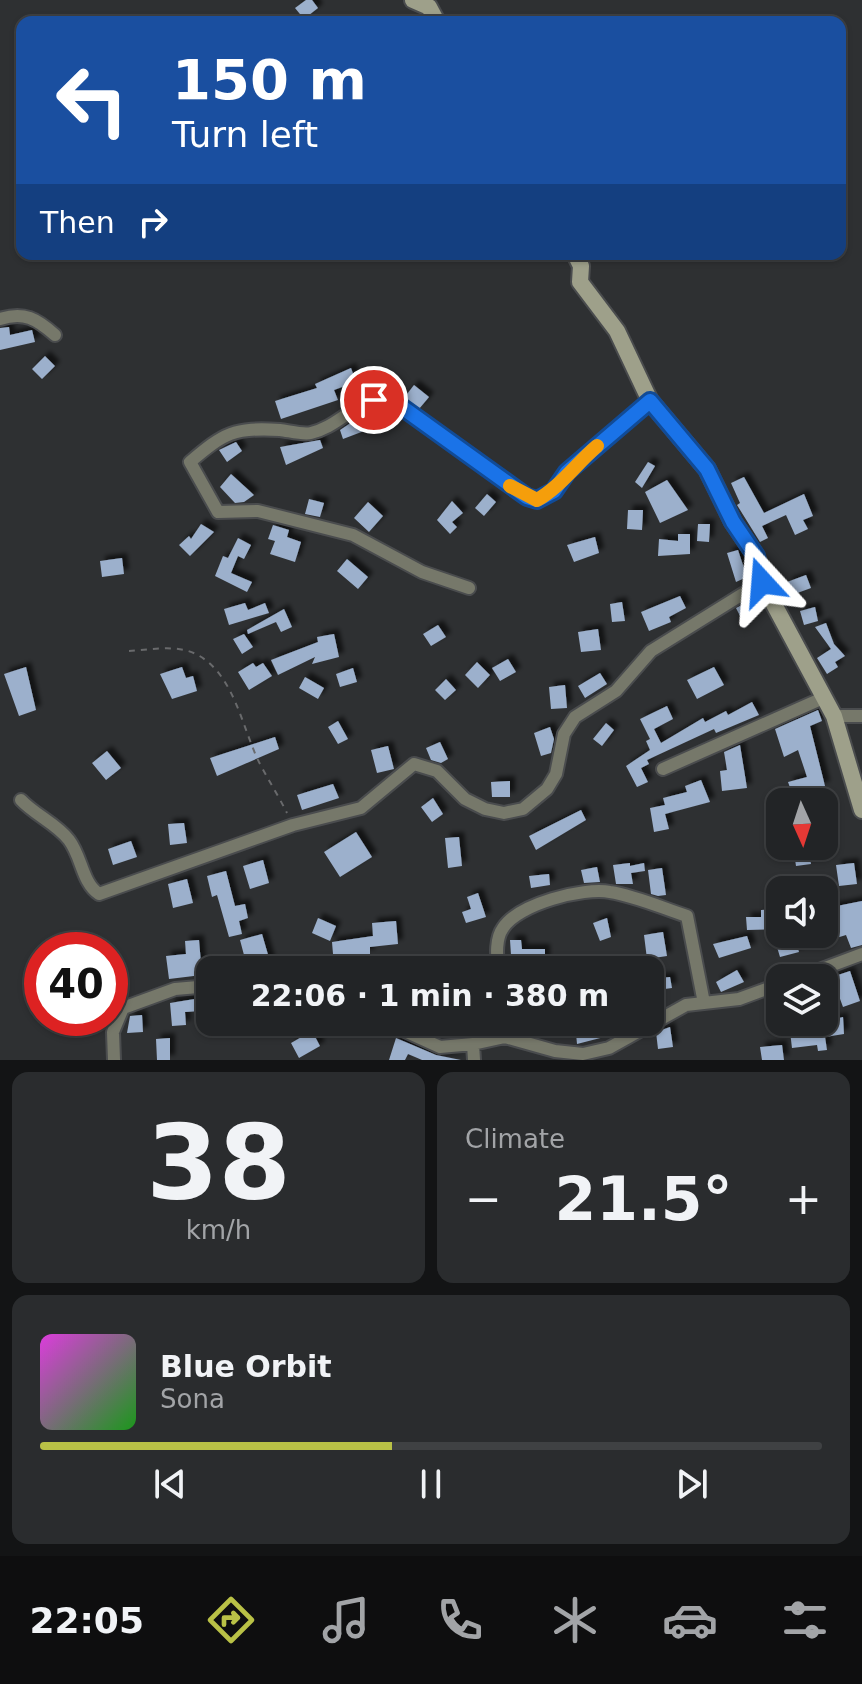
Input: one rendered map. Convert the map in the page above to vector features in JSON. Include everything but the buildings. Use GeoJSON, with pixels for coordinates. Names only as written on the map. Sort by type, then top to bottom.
{"type":"FeatureCollection","features":[{"type":"Feature","properties":{"kind":"street"},"geometry":{"type":"LineString","coordinates":[[413,0],[429,7],[434,16]]}},
{"type":"Feature","properties":{"kind":"street"},"geometry":{"type":"LineString","coordinates":[[578,260],[581,266],[580,282],[617,331],[650,401],[707,469],[733,522],[756,556],[762,582],[834,716],[862,810]]}},
{"type":"Feature","properties":{"kind":"street"},"geometry":{"type":"LineString","coordinates":[[0,319],[18,313],[40,321],[55,335]]}},
{"type":"Feature","properties":{"kind":"street"},"geometry":{"type":"LineString","coordinates":[[469,588],[422,572],[353,535],[258,511],[218,512],[190,462],[220,437],[239,428],[311,433],[356,407],[374,400],[392,400],[527,497],[537,500],[554,491],[567,472],[650,401]]}},
{"type":"Feature","properties":{"kind":"street"},"geometry":{"type":"LineString","coordinates":[[21,800],[35,815],[67,836],[77,852],[90,888],[99,894],[293,825],[361,808],[414,764],[437,771],[465,799],[485,809],[504,813],[523,809],[547,789],[556,774],[564,734],[575,717],[616,691],[651,651],[762,582]]}},
{"type":"Feature","properties":{"kind":"street"},"geometry":{"type":"LineString","coordinates":[[663,769],[823,698]]}},
{"type":"Feature","properties":{"kind":"street"},"geometry":{"type":"LineString","coordinates":[[834,716],[862,716]]}},
{"type":"Feature","properties":{"kind":"street"},"geometry":{"type":"LineString","coordinates":[[496,956],[502,928],[527,907],[559,897],[608,891],[687,916],[704,1003]]}},
{"type":"Feature","properties":{"kind":"street"},"geometry":{"type":"LineString","coordinates":[[835,964],[862,954]]}},
{"type":"Feature","properties":{"kind":"street"},"geometry":{"type":"LineString","coordinates":[[114,1060],[113,1032],[123,1008],[175,989],[196,987]]}},
{"type":"Feature","properties":{"kind":"street"},"geometry":{"type":"LineString","coordinates":[[416,1036],[440,1047],[505,1037],[555,1051],[583,1054],[609,1048],[686,1005],[739,999],[766,989]]}},
{"type":"Feature","properties":{"kind":"street"},"geometry":{"type":"LineString","coordinates":[[473,1044],[474,1060]]}},
{"type":"Feature","properties":{"kind":"path"},"geometry":{"type":"LineString","coordinates":[[129,651],[177,648],[195,653],[213,666],[232,697],[260,764],[293,825]]}},
{"type":"Feature","properties":{"kind":"slow traffic"},"geometry":{"type":"LineString","coordinates":[[510,486],[537,500],[554,491],[567,472],[597,446]]}},
{"type":"Feature","properties":{"kind":"route"},"geometry":{"type":"LineString","coordinates":[[374,400],[392,400],[527,497],[537,500],[554,491],[567,472],[650,401],[707,469],[733,522],[756,556],[762,582]]}}]}
